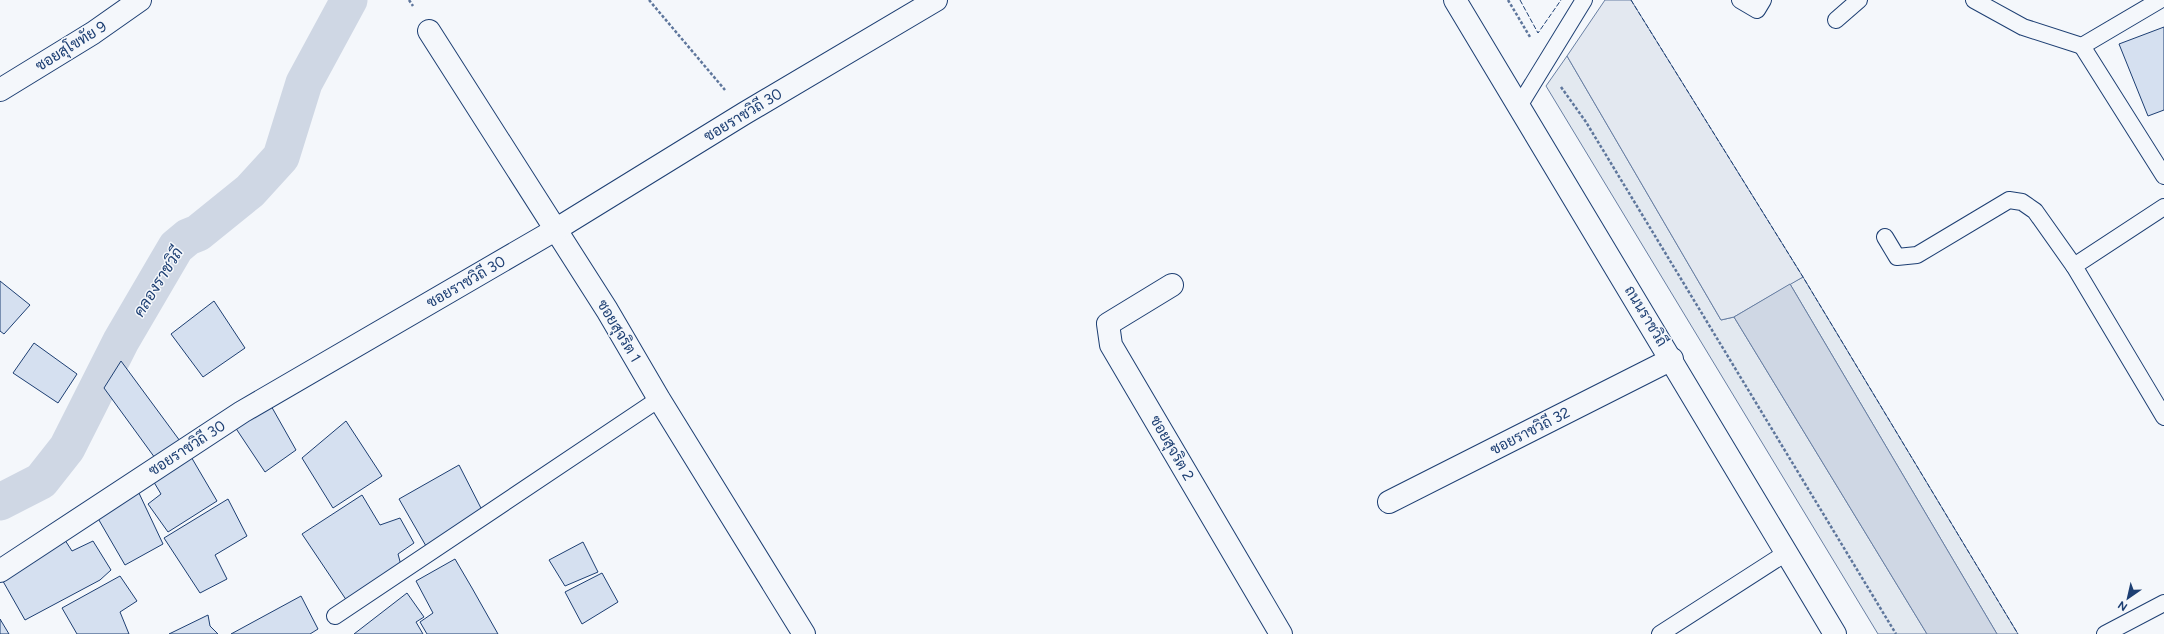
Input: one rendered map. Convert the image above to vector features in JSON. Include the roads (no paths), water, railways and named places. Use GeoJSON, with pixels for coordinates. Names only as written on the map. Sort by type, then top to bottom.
{"type":"FeatureCollection","features":[{"type":"Feature","properties":{"kind":"street","name":"ซอยสุโขทัย 9"},"geometry":{"type":"LineString","coordinates":[[0,90],[94,32],[140,0]]}},
{"type":"Feature","properties":{"kind":"street","name":"ซอยราชวิถี 30"},"geometry":{"type":"LineString","coordinates":[[0,571],[242,412],[555,230],[745,113],[936,0]]}},
{"type":"Feature","properties":{"kind":"street","name":"ถนนราชวิถี"},"geometry":{"type":"LineString","coordinates":[[1455,0],[1672,359],[1835,634]]}},
{"type":"Feature","properties":{"kind":"street","name":"ซอยสุจริต 1"},"geometry":{"type":"LineString","coordinates":[[429,31],[607,310],[659,399],[804,634]]}},
{"type":"Feature","properties":{"kind":"street","name":"ซอยสุจริต 2"},"geometry":{"type":"LineString","coordinates":[[1172,285],[1108,324],[1111,345],[1281,634]]}},
{"type":"Feature","properties":{"kind":"street","name":"ซอยราชวิถี 32"},"geometry":{"type":"LineString","coordinates":[[1390,502],[1672,359]]}},
{"type":"Feature","properties":{"kind":"lane"},"geometry":{"type":"LineString","coordinates":[[1519,106],[1584,0]]}},
{"type":"Feature","properties":{"kind":"lane"},"geometry":{"type":"LineString","coordinates":[[1740,0],[1757,10],[1763,0]]}},
{"type":"Feature","properties":{"kind":"lane"},"geometry":{"type":"LineString","coordinates":[[1836,20],[1859,0]]}},
{"type":"Feature","properties":{"kind":"lane"},"geometry":{"type":"LineString","coordinates":[[1974,0],[2023,28],[2082,46],[2164,176]]}},
{"type":"Feature","properties":{"kind":"lane"},"geometry":{"type":"LineString","coordinates":[[2082,46],[2160,0]]}},
{"type":"Feature","properties":{"kind":"lane"},"geometry":{"type":"LineString","coordinates":[[1885,237],[1897,256],[1917,255],[2008,200],[2022,202],[2035,211],[2074,266],[2164,417]]}},
{"type":"Feature","properties":{"kind":"lane"},"geometry":{"type":"LineString","coordinates":[[2074,266],[2164,207]]}},
{"type":"Feature","properties":{"kind":"lane"},"geometry":{"type":"LineString","coordinates":[[335,616],[659,399]]}},
{"type":"Feature","properties":{"kind":"lane"},"geometry":{"type":"LineString","coordinates":[[1660,634],[1786,553]]}},
{"type":"Feature","properties":{"kind":"lane"},"geometry":{"type":"LineString","coordinates":[[2105,634],[2164,603]]}},
{"type":"Feature","properties":{"kind":"waterway","name":"คลองราชวิถี"},"geometry":{"type":"LineString","coordinates":[[0,502],[41,481],[67,448],[121,341],[176,247],[188,237],[198,233],[250,191],[281,157],[304,83],[349,0]]}}]}
